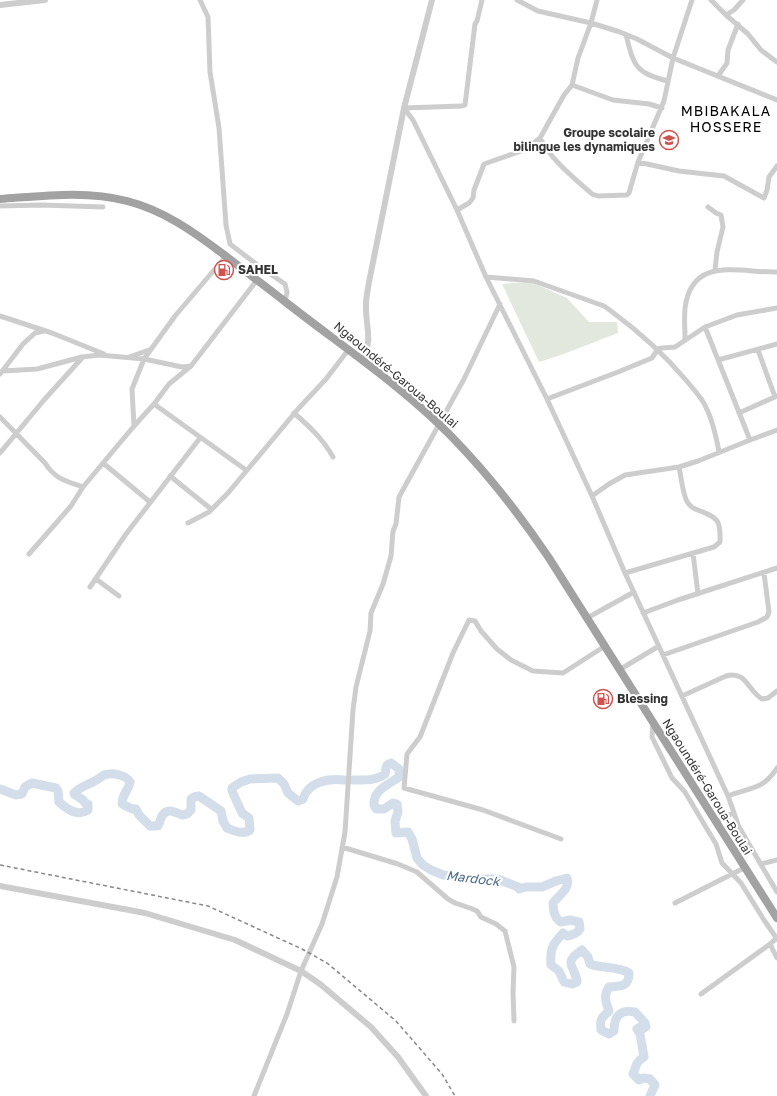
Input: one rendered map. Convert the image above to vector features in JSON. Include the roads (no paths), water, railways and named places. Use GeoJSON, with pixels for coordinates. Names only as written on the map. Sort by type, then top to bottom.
{"type":"FeatureCollection","features":[{"type":"Feature","properties":{"kind":"highway","name":"Ngaoundéré-Garoua-Boulai"},"geometry":{"type":"LineString","coordinates":[[0,199],[77,195],[104,196],[128,201],[155,211],[178,222],[226,256],[349,349],[419,407],[456,442],[507,498],[545,552],[777,918]]}},
{"type":"Feature","properties":{"kind":"street"},"geometry":{"type":"LineString","coordinates":[[0,5],[45,0]]}},
{"type":"Feature","properties":{"kind":"street"},"geometry":{"type":"LineString","coordinates":[[200,0],[208,17],[210,72],[219,128],[226,225],[230,244],[260,267],[286,284],[287,292],[285,302]]}},
{"type":"Feature","properties":{"kind":"street"},"geometry":{"type":"LineString","coordinates":[[362,361],[366,353],[369,338],[366,303],[404,108],[432,0]]}},
{"type":"Feature","properties":{"kind":"street"},"geometry":{"type":"LineString","coordinates":[[404,108],[465,105],[475,24],[482,0]]}},
{"type":"Feature","properties":{"kind":"street"},"geometry":{"type":"LineString","coordinates":[[517,0],[524,2],[538,11],[591,23],[637,39],[673,58],[777,100]]}},
{"type":"Feature","properties":{"kind":"street"},"geometry":{"type":"LineString","coordinates":[[457,210],[473,198],[474,190],[484,164],[521,151],[532,145],[540,138],[564,95],[572,84],[578,58],[591,23],[597,0]]}},
{"type":"Feature","properties":{"kind":"street"},"geometry":{"type":"LineString","coordinates":[[540,138],[545,147],[592,194],[598,196],[627,195],[629,193],[638,162],[662,108],[667,93],[673,58],[692,0]]}},
{"type":"Feature","properties":{"kind":"street"},"geometry":{"type":"LineString","coordinates":[[711,0],[726,15],[738,24],[761,50],[777,62]]}},
{"type":"Feature","properties":{"kind":"street"},"geometry":{"type":"LineString","coordinates":[[726,15],[734,10],[743,0]]}},
{"type":"Feature","properties":{"kind":"street"},"geometry":{"type":"LineString","coordinates":[[718,76],[726,63],[728,50],[738,24]]}},
{"type":"Feature","properties":{"kind":"street"},"geometry":{"type":"LineString","coordinates":[[623,34],[631,56],[639,68],[651,77],[668,81]]}},
{"type":"Feature","properties":{"kind":"street"},"geometry":{"type":"LineString","coordinates":[[572,84],[613,100],[650,104],[662,108]]}},
{"type":"Feature","properties":{"kind":"street"},"geometry":{"type":"LineString","coordinates":[[404,108],[413,120],[457,210],[486,277],[547,400],[592,496],[643,613],[728,796],[733,813],[749,845],[777,892]]}},
{"type":"Feature","properties":{"kind":"street"},"geometry":{"type":"LineString","coordinates":[[532,145],[545,147]]}},
{"type":"Feature","properties":{"kind":"street"},"geometry":{"type":"LineString","coordinates":[[638,162],[679,171],[724,176],[764,198],[769,178],[777,166]]}},
{"type":"Feature","properties":{"kind":"street"},"geometry":{"type":"LineString","coordinates":[[0,206],[47,205],[103,207]]}},
{"type":"Feature","properties":{"kind":"street"},"geometry":{"type":"LineString","coordinates":[[708,207],[716,214],[721,215],[723,227],[717,252],[715,270]]}},
{"type":"Feature","properties":{"kind":"street"},"geometry":{"type":"LineString","coordinates":[[134,426],[132,389],[144,359],[176,316],[226,256]]}},
{"type":"Feature","properties":{"kind":"street"},"geometry":{"type":"LineString","coordinates":[[685,339],[685,310],[689,291],[698,279],[708,272],[715,270],[777,272]]}},
{"type":"Feature","properties":{"kind":"street"},"geometry":{"type":"LineString","coordinates":[[486,277],[534,281],[604,306],[658,350],[678,370],[702,400],[716,435],[719,452]]}},
{"type":"Feature","properties":{"kind":"street"},"geometry":{"type":"LineString","coordinates":[[29,554],[71,506],[83,487],[154,404],[169,384],[191,366],[257,280]]}},
{"type":"Feature","properties":{"kind":"street"},"geometry":{"type":"LineString","coordinates":[[254,1096],[287,1014],[302,971],[322,924],[337,877],[345,832],[353,710],[356,687],[370,631],[372,613],[383,584],[391,556],[393,531],[396,524],[399,496],[464,379],[500,304]]}},
{"type":"Feature","properties":{"kind":"street"},"geometry":{"type":"LineString","coordinates":[[547,400],[652,358],[658,350],[662,348],[675,347],[705,327],[737,315],[777,308]]}},
{"type":"Feature","properties":{"kind":"street"},"geometry":{"type":"LineString","coordinates":[[0,316],[45,331],[111,357]]}},
{"type":"Feature","properties":{"kind":"street"},"geometry":{"type":"LineString","coordinates":[[705,327],[750,440]]}},
{"type":"Feature","properties":{"kind":"street"},"geometry":{"type":"LineString","coordinates":[[2,373],[23,344],[35,333],[45,331]]}},
{"type":"Feature","properties":{"kind":"street"},"geometry":{"type":"LineString","coordinates":[[718,360],[777,344]]}},
{"type":"Feature","properties":{"kind":"street"},"geometry":{"type":"LineString","coordinates":[[126,358],[151,349]]}},
{"type":"Feature","properties":{"kind":"street"},"geometry":{"type":"LineString","coordinates":[[188,523],[211,509],[228,493],[294,413],[326,379],[349,349]]}},
{"type":"Feature","properties":{"kind":"street"},"geometry":{"type":"LineString","coordinates":[[739,413],[776,396],[758,350]]}},
{"type":"Feature","properties":{"kind":"street"},"geometry":{"type":"LineString","coordinates":[[2,373],[37,368],[82,357],[99,356],[144,359],[182,367],[191,366]]}},
{"type":"Feature","properties":{"kind":"street"},"geometry":{"type":"LineString","coordinates":[[0,453],[48,394],[82,357]]}},
{"type":"Feature","properties":{"kind":"street"},"geometry":{"type":"LineString","coordinates":[[154,404],[246,470]]}},
{"type":"Feature","properties":{"kind":"street"},"geometry":{"type":"LineString","coordinates":[[294,413],[327,445],[333,457]]}},
{"type":"Feature","properties":{"kind":"street"},"geometry":{"type":"LineString","coordinates":[[0,417],[45,463],[50,472],[64,480],[83,487]]}},
{"type":"Feature","properties":{"kind":"street"},"geometry":{"type":"LineString","coordinates":[[592,496],[625,475],[680,467],[777,430]]}},
{"type":"Feature","properties":{"kind":"street"},"geometry":{"type":"LineString","coordinates":[[90,587],[126,534],[200,438]]}},
{"type":"Feature","properties":{"kind":"street"},"geometry":{"type":"LineString","coordinates":[[103,463],[150,502]]}},
{"type":"Feature","properties":{"kind":"street"},"geometry":{"type":"LineString","coordinates":[[625,573],[714,547],[720,542],[720,532],[717,520],[714,517],[693,508],[686,501],[680,467]]}},
{"type":"Feature","properties":{"kind":"street"},"geometry":{"type":"LineString","coordinates":[[170,476],[211,509]]}},
{"type":"Feature","properties":{"kind":"street"},"geometry":{"type":"LineString","coordinates":[[692,553],[698,594]]}},
{"type":"Feature","properties":{"kind":"street"},"geometry":{"type":"LineString","coordinates":[[643,613],[777,568]]}},
{"type":"Feature","properties":{"kind":"street"},"geometry":{"type":"LineString","coordinates":[[663,655],[758,622],[767,617],[769,612],[764,573]]}},
{"type":"Feature","properties":{"kind":"street"},"geometry":{"type":"LineString","coordinates":[[96,579],[119,596]]}},
{"type":"Feature","properties":{"kind":"street"},"geometry":{"type":"LineString","coordinates":[[587,618],[634,592]]}},
{"type":"Feature","properties":{"kind":"street"},"geometry":{"type":"LineString","coordinates":[[561,839],[482,810],[404,788],[407,754],[420,737],[453,653],[469,620],[475,622],[497,649],[512,660],[533,671],[563,673],[605,646]]}},
{"type":"Feature","properties":{"kind":"street"},"geometry":{"type":"LineString","coordinates":[[619,670],[659,646]]}},
{"type":"Feature","properties":{"kind":"street"},"geometry":{"type":"LineString","coordinates":[[682,696],[726,676],[734,674],[741,677],[762,699],[768,698],[777,691]]}},
{"type":"Feature","properties":{"kind":"street"},"geometry":{"type":"LineString","coordinates":[[653,722],[652,737],[672,778],[685,792],[716,844],[722,863],[741,883],[777,938],[701,994]]}},
{"type":"Feature","properties":{"kind":"street"},"geometry":{"type":"LineString","coordinates":[[728,796],[759,786],[771,777],[777,768]]}},
{"type":"Feature","properties":{"kind":"street"},"geometry":{"type":"LineString","coordinates":[[716,822],[733,813]]}},
{"type":"Feature","properties":{"kind":"street"},"geometry":{"type":"LineString","coordinates":[[342,847],[418,872],[448,899],[477,911],[481,917],[496,924],[504,931],[514,967],[514,1021]]}},
{"type":"Feature","properties":{"kind":"street"},"geometry":{"type":"LineString","coordinates":[[761,864],[777,860]]}},
{"type":"Feature","properties":{"kind":"street"},"geometry":{"type":"LineString","coordinates":[[675,903],[744,868]]}},
{"type":"Feature","properties":{"kind":"street"},"geometry":{"type":"LineString","coordinates":[[0,886],[145,913],[235,940],[302,971],[320,984],[371,1027],[398,1057],[426,1096]]}},
{"type":"Feature","properties":{"kind":"street"},"geometry":{"type":"LineString","coordinates":[[770,944],[777,958]]}},
{"type":"Feature","properties":{"kind":"waterway","name":"Mardock"},"geometry":{"type":"LineString","coordinates":[[353,780],[370,780],[378,778],[385,774],[387,766],[391,763],[399,769],[399,777],[382,788],[376,795],[374,805],[376,809],[384,809],[393,803],[397,804],[398,812],[395,821],[396,833],[408,832],[412,839],[417,858],[423,865],[431,870],[443,875],[464,879],[498,879],[520,888],[519,889],[526,887],[542,887],[567,878],[568,882],[566,888],[553,903],[555,916],[561,922],[570,920],[579,922],[580,929],[576,933],[567,936],[563,933],[556,941],[551,951],[551,965],[559,971],[564,982],[572,984],[577,982],[571,962],[572,959],[582,950],[588,957],[590,964],[600,967],[620,969],[629,973],[628,981],[624,985],[609,987],[607,990],[606,999],[609,1011],[602,1019],[601,1030],[609,1034],[614,1031],[614,1026],[618,1015],[630,1011],[635,1012],[645,1023],[646,1027],[642,1029],[640,1027],[637,1029],[640,1034],[644,1057],[638,1062],[633,1074],[639,1080],[643,1078],[650,1079],[655,1085],[650,1096]]}},
{"type":"Feature","properties":{"kind":"waterway","name":"Mardock"},"geometry":{"type":"LineString","coordinates":[[0,789],[16,795],[22,794],[25,787],[32,783],[56,788],[58,791],[59,802],[72,811],[80,813],[88,810],[88,804],[74,793],[104,775],[115,774],[122,776],[130,782],[123,797],[122,804],[132,809],[136,809],[139,815],[150,826],[158,826],[164,813],[169,811],[182,815],[187,814],[191,810],[191,799],[199,796],[221,811],[223,821],[227,828],[244,832],[250,830],[249,818],[242,813],[232,791],[232,788],[241,782],[250,779],[278,778],[284,784],[288,793],[298,801],[303,799],[309,789],[319,782],[344,780]]}},
{"type":"Feature","properties":{"kind":"railway"},"geometry":{"type":"LineString","coordinates":[[0,865],[208,906],[302,949],[327,963],[396,1021],[442,1074],[455,1096]]}},
{"type":"Feature","properties":{"kind":"place","name":"Groupe scolaire bilingue les dynamiques"},"geometry":{"type":"Point","coordinates":[669,140]}},
{"type":"Feature","properties":{"kind":"place","name":"SAHEL"},"geometry":{"type":"Point","coordinates":[224,270]}},
{"type":"Feature","properties":{"kind":"place","name":"Blessing"},"geometry":{"type":"Point","coordinates":[603,699]}},
{"type":"Feature","properties":{"kind":"district","name":"MBIBAKALA HOSSERE"},"geometry":{"type":"Point","coordinates":[726,120]}}]}
